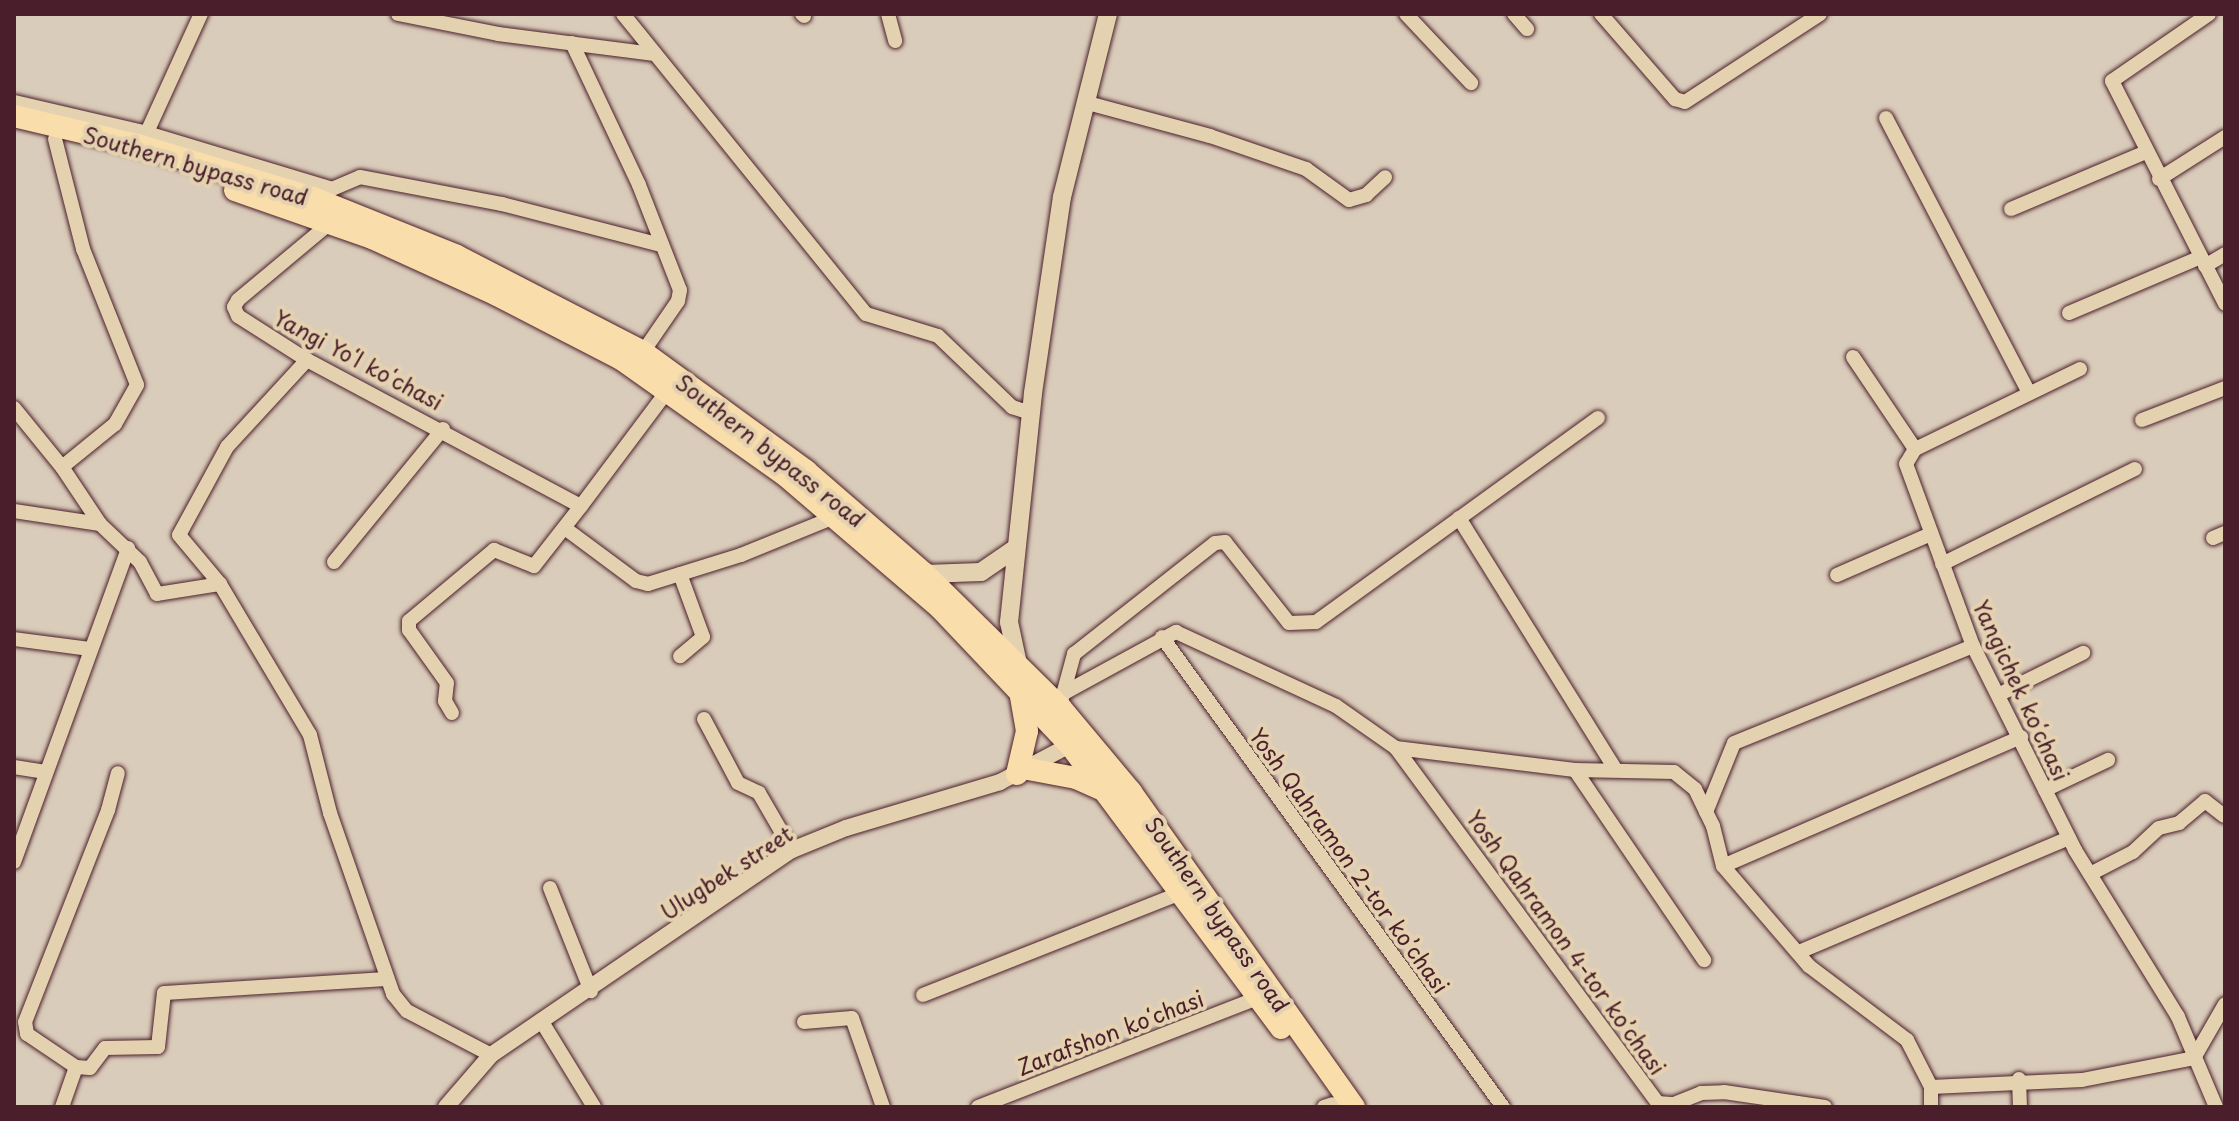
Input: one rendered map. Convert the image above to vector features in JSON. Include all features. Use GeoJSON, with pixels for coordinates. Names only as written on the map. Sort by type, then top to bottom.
{"type":"FeatureCollection","features":[{"type":"Feature","properties":{"kind":"highway","name":"Southern bypass road"},"geometry":{"type":"LineString","coordinates":[[14,116],[144,140],[313,198],[457,256],[643,352],[806,471],[925,574],[1018,664],[1062,700],[1131,792],[1336,1106]]}},
{"type":"Feature","properties":{"kind":"highway","name":"Southern bypass road"},"geometry":{"type":"LineString","coordinates":[[14,130],[185,174],[330,223],[497,295],[621,359],[785,475],[940,608],[1070,745],[1108,792],[1336,1106]]}},
{"type":"Feature","properties":{"kind":"highway"},"geometry":{"type":"LineString","coordinates":[[1020,691],[1027,731],[1022,772],[1076,778],[1108,792]]}},
{"type":"Feature","properties":{"kind":"main road"},"geometry":{"type":"LineString","coordinates":[[1018,664],[1009,622],[1030,413],[1062,197],[1108,14]]}},
{"type":"Feature","properties":{"kind":"main road"},"geometry":{"type":"LineString","coordinates":[[925,574],[981,572],[1016,548]]}},
{"type":"Feature","properties":{"kind":"street"},"geometry":{"type":"LineString","coordinates":[[144,140],[201,14]]}},
{"type":"Feature","properties":{"kind":"street"},"geometry":{"type":"LineString","coordinates":[[398,14],[655,54]]}},
{"type":"Feature","properties":{"kind":"street"},"geometry":{"type":"LineString","coordinates":[[623,14],[866,314],[938,336],[1012,407],[1030,413]]}},
{"type":"Feature","properties":{"kind":"street"},"geometry":{"type":"LineString","coordinates":[[888,14],[895,41]]}},
{"type":"Feature","properties":{"kind":"street"},"geometry":{"type":"LineString","coordinates":[[1406,14],[1471,83]]}},
{"type":"Feature","properties":{"kind":"street"},"geometry":{"type":"LineString","coordinates":[[1514,14],[1527,29]]}},
{"type":"Feature","properties":{"kind":"street"},"geometry":{"type":"LineString","coordinates":[[1601,14],[1675,99],[1685,102],[1820,14]]}},
{"type":"Feature","properties":{"kind":"street"},"geometry":{"type":"LineString","coordinates":[[2209,14],[2112,81],[2225,304]]}},
{"type":"Feature","properties":{"kind":"street"},"geometry":{"type":"LineString","coordinates":[[572,43],[639,185],[680,296],[643,352]]}},
{"type":"Feature","properties":{"kind":"street"},"geometry":{"type":"LineString","coordinates":[[14,102],[332,189],[360,177],[502,204],[660,245]]}},
{"type":"Feature","properties":{"kind":"street"},"geometry":{"type":"LineString","coordinates":[[1084,102],[1210,136],[1306,169],[1349,200],[1366,195],[1385,177]]}},
{"type":"Feature","properties":{"kind":"street"},"geometry":{"type":"LineString","coordinates":[[1886,118],[2029,393]]}},
{"type":"Feature","properties":{"kind":"street"},"geometry":{"type":"LineString","coordinates":[[2159,179],[2225,137]]}},
{"type":"Feature","properties":{"kind":"street"},"geometry":{"type":"LineString","coordinates":[[55,139],[83,249],[137,385],[115,424],[62,467]]}},
{"type":"Feature","properties":{"kind":"street"},"geometry":{"type":"LineString","coordinates":[[2011,209],[2146,152]]}},
{"type":"Feature","properties":{"kind":"street","name":"Yangi Yoʻl koʻchasi"},"geometry":{"type":"LineString","coordinates":[[330,223],[234,307],[238,316],[307,360],[443,429],[581,506]]}},
{"type":"Feature","properties":{"kind":"street"},"geometry":{"type":"LineString","coordinates":[[2069,313],[2225,254]]}},
{"type":"Feature","properties":{"kind":"street"},"geometry":{"type":"LineString","coordinates":[[1853,357],[1915,449],[2080,369]]}},
{"type":"Feature","properties":{"kind":"street"},"geometry":{"type":"LineString","coordinates":[[307,360],[227,447],[197,509],[180,530],[182,541],[220,584],[319,755],[330,813],[387,979],[407,1011],[491,1055]]}},
{"type":"Feature","properties":{"kind":"street"},"geometry":{"type":"LineString","coordinates":[[2142,420],[2225,388]]}},
{"type":"Feature","properties":{"kind":"street"},"geometry":{"type":"LineString","coordinates":[[452,713],[445,701],[447,683],[409,630],[409,621],[486,554],[502,552],[534,566],[566,529],[668,390]]}},
{"type":"Feature","properties":{"kind":"street"},"geometry":{"type":"LineString","coordinates":[[14,407],[62,467],[100,524],[128,548],[157,594],[220,584]]}},
{"type":"Feature","properties":{"kind":"street"},"geometry":{"type":"LineString","coordinates":[[1062,700],[1074,654],[1215,543],[1225,542],[1289,623],[1303,626],[1316,622],[1598,418]]}},
{"type":"Feature","properties":{"kind":"street"},"geometry":{"type":"LineString","coordinates":[[334,562],[443,429]]}},
{"type":"Feature","properties":{"kind":"street","name":"Yangichek koʻchasi"},"geometry":{"type":"LineString","coordinates":[[1915,449],[1906,464],[1973,646],[2000,694],[2069,838],[2178,1017],[2194,1058],[2218,1104]]}},
{"type":"Feature","properties":{"kind":"street"},"geometry":{"type":"LineString","coordinates":[[1942,564],[2135,469]]}},
{"type":"Feature","properties":{"kind":"street"},"geometry":{"type":"LineString","coordinates":[[14,511],[100,524]]}},
{"type":"Feature","properties":{"kind":"street"},"geometry":{"type":"LineString","coordinates":[[566,529],[642,584],[680,574],[832,518]]}},
{"type":"Feature","properties":{"kind":"street"},"geometry":{"type":"LineString","coordinates":[[1459,518],[1614,767]]}},
{"type":"Feature","properties":{"kind":"street"},"geometry":{"type":"LineString","coordinates":[[1837,575],[1931,534]]}},
{"type":"Feature","properties":{"kind":"street"},"geometry":{"type":"LineString","coordinates":[[14,862],[128,548]]}},
{"type":"Feature","properties":{"kind":"street"},"geometry":{"type":"LineString","coordinates":[[680,574],[703,637],[680,656]]}},
{"type":"Feature","properties":{"kind":"street"},"geometry":{"type":"LineString","coordinates":[[1062,700],[1162,637],[1189,634],[1336,706],[1396,748],[1575,770],[1614,767],[1674,772],[1695,789],[1706,812],[1723,866],[1830,984],[1907,1040],[1931,1087],[1931,1107]]}},
{"type":"Feature","properties":{"kind":"street","name":"Yosh Qahramon 2-tor koʼchasi"},"geometry":{"type":"LineString","coordinates":[[1162,637],[1503,1107]]}},
{"type":"Feature","properties":{"kind":"street"},"geometry":{"type":"LineString","coordinates":[[14,639],[90,649]]}},
{"type":"Feature","properties":{"kind":"street"},"geometry":{"type":"LineString","coordinates":[[1706,812],[1734,743],[1973,646]]}},
{"type":"Feature","properties":{"kind":"street"},"geometry":{"type":"LineString","coordinates":[[2000,694],[2083,653]]}},
{"type":"Feature","properties":{"kind":"street"},"geometry":{"type":"LineString","coordinates":[[704,719],[738,783],[759,793],[792,850]]}},
{"type":"Feature","properties":{"kind":"street"},"geometry":{"type":"LineString","coordinates":[[1723,866],[2021,737]]}},
{"type":"Feature","properties":{"kind":"street","name":"Ulugbek street"},"geometry":{"type":"LineString","coordinates":[[446,1107],[491,1055],[591,991],[792,850],[1022,772],[1070,745]]}},
{"type":"Feature","properties":{"kind":"street","name":"Yosh Qahramon 4-tor koʼchasi"},"geometry":{"type":"LineString","coordinates":[[1396,748],[1660,1105],[1669,1105],[1701,1093],[1724,1092],[1825,1107]]}},
{"type":"Feature","properties":{"kind":"street"},"geometry":{"type":"LineString","coordinates":[[2045,790],[2108,760]]}},
{"type":"Feature","properties":{"kind":"street"},"geometry":{"type":"LineString","coordinates":[[14,767],[46,772]]}},
{"type":"Feature","properties":{"kind":"street"},"geometry":{"type":"LineString","coordinates":[[1575,770],[1704,960]]}},
{"type":"Feature","properties":{"kind":"street"},"geometry":{"type":"LineString","coordinates":[[118,773],[108,810],[25,1022],[27,1034],[76,1067],[90,1068],[105,1048],[158,1047],[164,993],[387,979]]}},
{"type":"Feature","properties":{"kind":"street"},"geometry":{"type":"LineString","coordinates":[[2090,874],[2133,852],[2159,828],[2179,823],[2205,801],[2224,816]]}},
{"type":"Feature","properties":{"kind":"street"},"geometry":{"type":"LineString","coordinates":[[1799,952],[2069,838]]}},
{"type":"Feature","properties":{"kind":"street"},"geometry":{"type":"LineString","coordinates":[[550,888],[591,991]]}},
{"type":"Feature","properties":{"kind":"street"},"geometry":{"type":"LineString","coordinates":[[923,995],[1181,893]]}},
{"type":"Feature","properties":{"kind":"street","name":"Zarafshon koʻchasi"},"geometry":{"type":"LineString","coordinates":[[978,1107],[1258,998]]}},
{"type":"Feature","properties":{"kind":"street"},"geometry":{"type":"LineString","coordinates":[[1931,1087],[2019,1079],[2082,1080],[2194,1058],[2225,1004]]}},
{"type":"Feature","properties":{"kind":"street"},"geometry":{"type":"LineString","coordinates":[[804,1022],[852,1018],[883,1107]]}},
{"type":"Feature","properties":{"kind":"street"},"geometry":{"type":"LineString","coordinates":[[542,1022],[594,1107]]}},
{"type":"Feature","properties":{"kind":"street"},"geometry":{"type":"LineString","coordinates":[[62,1107],[76,1067]]}},
{"type":"Feature","properties":{"kind":"street"},"geometry":{"type":"LineString","coordinates":[[2019,1079],[2020,1107]]}}]}
